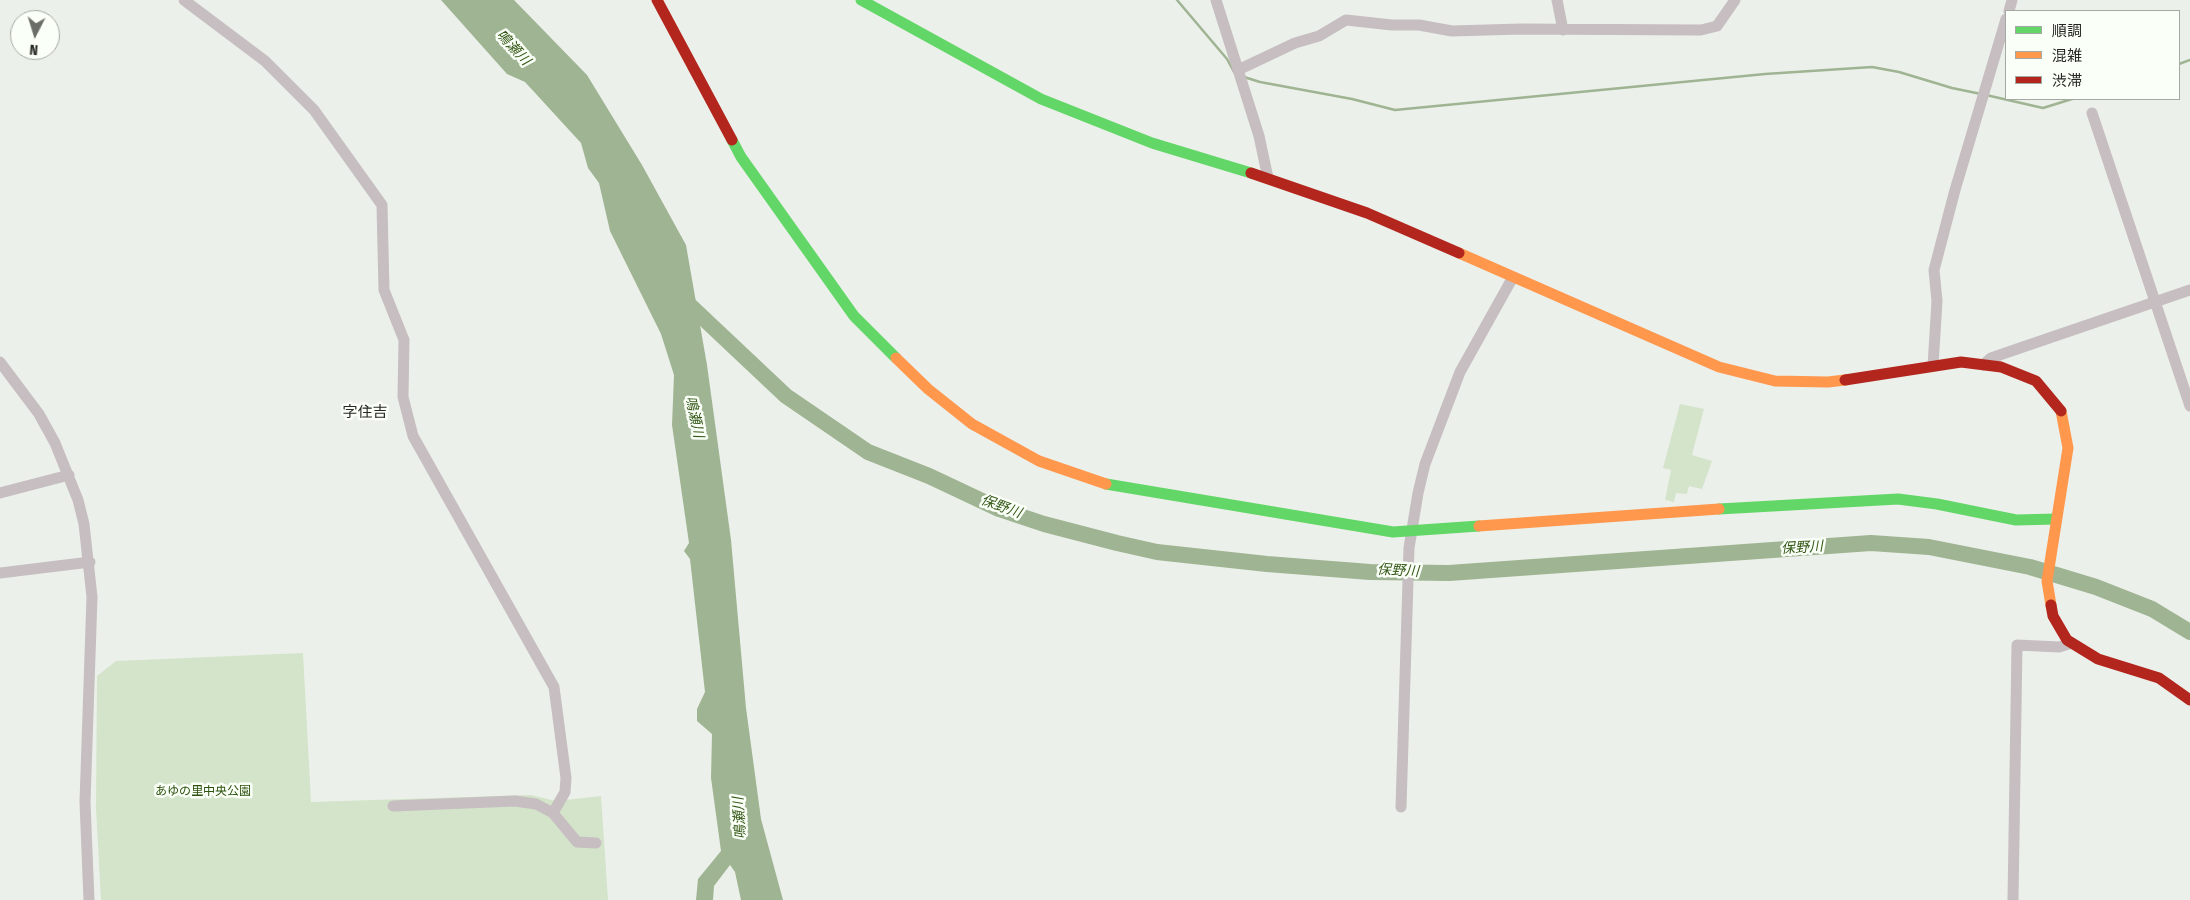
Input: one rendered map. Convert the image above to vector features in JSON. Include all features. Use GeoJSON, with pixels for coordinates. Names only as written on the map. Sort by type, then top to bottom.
{"type":"FeatureCollection","features":[{"type":"Feature","properties":{"kind":"street"},"geometry":{"type":"LineString","coordinates":[[184,0],[265,61],[314,110],[382,204],[384,290],[404,340],[403,397],[413,436],[554,687],[566,778],[565,792],[553,812]]}},
{"type":"Feature","properties":{"kind":"street"},"geometry":{"type":"LineString","coordinates":[[657,0],[741,157],[854,316],[928,389],[972,424],[1039,461],[1098,482],[1272,514],[1393,532],[1870,499],[1898,499],[1937,504],[2016,520],[2056,518]]}},
{"type":"Feature","properties":{"kind":"street"},"geometry":{"type":"LineString","coordinates":[[860,0],[1041,99],[1152,143],[1268,178],[1367,213],[1720,367],[1775,381],[1828,382],[1961,362],[2001,367],[2036,381],[2061,410],[2068,448],[2047,582],[2052,616],[2067,640],[2098,658],[2159,678],[2190,700]]}},
{"type":"Feature","properties":{"kind":"street"},"geometry":{"type":"LineString","coordinates":[[1216,0],[1259,136],[1268,178]]}},
{"type":"Feature","properties":{"kind":"street"},"geometry":{"type":"LineString","coordinates":[[1557,0],[1563,30]]}},
{"type":"Feature","properties":{"kind":"street"},"geometry":{"type":"LineString","coordinates":[[1239,74],[1294,43],[1319,36],[1346,20],[1392,26],[1419,25],[1452,32],[1709,29],[1717,26],[1735,0]]}},
{"type":"Feature","properties":{"kind":"street"},"geometry":{"type":"LineString","coordinates":[[1933,366],[1937,301],[1934,270],[2005,22]]}},
{"type":"Feature","properties":{"kind":"street"},"geometry":{"type":"LineString","coordinates":[[2092,113],[2190,406]]}},
{"type":"Feature","properties":{"kind":"street"},"geometry":{"type":"LineString","coordinates":[[1401,807],[1409,548],[1425,464],[1460,372],[1513,277]]}},
{"type":"Feature","properties":{"kind":"street"},"geometry":{"type":"LineString","coordinates":[[1983,365],[1992,358],[2190,290]]}},
{"type":"Feature","properties":{"kind":"street"},"geometry":{"type":"LineString","coordinates":[[0,362],[39,414],[69,475],[82,516],[90,562],[92,615],[86,802],[89,900]]}},
{"type":"Feature","properties":{"kind":"street"},"geometry":{"type":"LineString","coordinates":[[0,493],[69,475]]}},
{"type":"Feature","properties":{"kind":"street"},"geometry":{"type":"LineString","coordinates":[[0,573],[90,562]]}},
{"type":"Feature","properties":{"kind":"street"},"geometry":{"type":"LineString","coordinates":[[2013,900],[2017,645],[2059,647],[2072,643]]}},
{"type":"Feature","properties":{"kind":"street"},"geometry":{"type":"LineString","coordinates":[[393,806],[523,802],[542,805],[553,812],[576,842],[596,843]]}},
{"type":"Feature","properties":{"kind":"green space"},"geometry":{"type":"Polygon","coordinates":[[[1680,404],[1704,409],[1692,455],[1712,461],[1702,489],[1689,486],[1687,494],[1676,493],[1674,502],[1665,500],[1671,470],[1663,468],[1680,404]]]}},
{"type":"Feature","properties":{"kind":"green space","name":"あゆの里中央公園"},"geometry":{"type":"Polygon","coordinates":[[[303,653],[311,802],[531,795],[556,801],[601,796],[608,900],[101,900],[96,809],[97,676],[116,661],[303,653]]]}},
{"type":"Feature","properties":{"kind":"water","name":"鳴瀬川"},"geometry":{"type":"Polygon","coordinates":[[[441,0],[514,0],[587,75],[642,165],[686,245],[707,365],[731,540],[746,708],[761,819],[783,900],[741,900],[735,872],[730,865],[714,886],[713,900],[696,900],[698,879],[721,851],[711,778],[712,734],[697,721],[697,709],[705,692],[690,559],[684,551],[689,543],[672,425],[674,375],[661,334],[610,231],[599,183],[588,168],[581,143],[525,82],[507,74],[441,0]]]}},
{"type":"Feature","properties":{"kind":"waterway"},"geometry":{"type":"LineString","coordinates":[[1177,0],[1227,59],[1234,72]]}},
{"type":"Feature","properties":{"kind":"waterway"},"geometry":{"type":"LineString","coordinates":[[2180,64],[2190,60]]}},
{"type":"Feature","properties":{"kind":"waterway"},"geometry":{"type":"LineString","coordinates":[[1244,77],[1260,82],[1352,99],[1395,110],[1765,74],[1872,67],[1899,72],[1952,88],[1981,94]]}},
{"type":"Feature","properties":{"kind":"waterway"},"geometry":{"type":"LineString","coordinates":[[1986,95],[2005,99]]}},
{"type":"Feature","properties":{"kind":"waterway"},"geometry":{"type":"LineString","coordinates":[[2008,100],[2043,108],[2069,100]]}},
{"type":"Feature","properties":{"kind":"waterway","name":"保野川"},"geometry":{"type":"LineString","coordinates":[[682,298],[786,396],[868,452],[929,476],[999,509],[1044,524],[1157,552],[1267,564],[1370,572],[1449,573],[1871,543],[1929,547],[2030,567],[2096,587],[2152,609],[2190,632]]}},
{"type":"Feature","properties":{"kind":"traffic: fast"},"geometry":{"type":"LineString","coordinates":[[861,0],[1041,99],[1152,143],[1251,173]]}},
{"type":"Feature","properties":{"kind":"traffic: fast"},"geometry":{"type":"LineString","coordinates":[[732,140],[741,157],[854,316],[896,358]]}},
{"type":"Feature","properties":{"kind":"traffic: fast"},"geometry":{"type":"LineString","coordinates":[[1106,484],[1393,532],[1479,526]]}},
{"type":"Feature","properties":{"kind":"traffic: fast"},"geometry":{"type":"LineString","coordinates":[[1719,509],[1898,499],[1937,504],[2016,520],[2056,519]]}},
{"type":"Feature","properties":{"kind":"traffic: slow"},"geometry":{"type":"LineString","coordinates":[[1459,253],[1719,367],[1775,381],[1828,382],[1845,380]]}},
{"type":"Feature","properties":{"kind":"traffic: slow"},"geometry":{"type":"LineString","coordinates":[[896,358],[928,389],[972,424],[1039,461],[1106,484]]}},
{"type":"Feature","properties":{"kind":"traffic: slow"},"geometry":{"type":"LineString","coordinates":[[2051,605],[2047,581],[2068,448],[2061,411]]}},
{"type":"Feature","properties":{"kind":"traffic: slow"},"geometry":{"type":"LineString","coordinates":[[1479,526],[1719,509]]}},
{"type":"Feature","properties":{"kind":"traffic: jam"},"geometry":{"type":"LineString","coordinates":[[657,0],[732,140]]}},
{"type":"Feature","properties":{"kind":"traffic: jam"},"geometry":{"type":"LineString","coordinates":[[1251,173],[1367,213],[1459,253]]}},
{"type":"Feature","properties":{"kind":"traffic: jam"},"geometry":{"type":"LineString","coordinates":[[1845,380],[1961,362],[2001,367],[2036,381],[2061,411]]}},
{"type":"Feature","properties":{"kind":"traffic: jam"},"geometry":{"type":"LineString","coordinates":[[2051,605],[2053,616],[2067,640],[2098,659],[2159,678],[2190,700]]}},
{"type":"Feature","properties":{"kind":"district","name":"字住吉"},"geometry":{"type":"Point","coordinates":[365,413]}}]}
